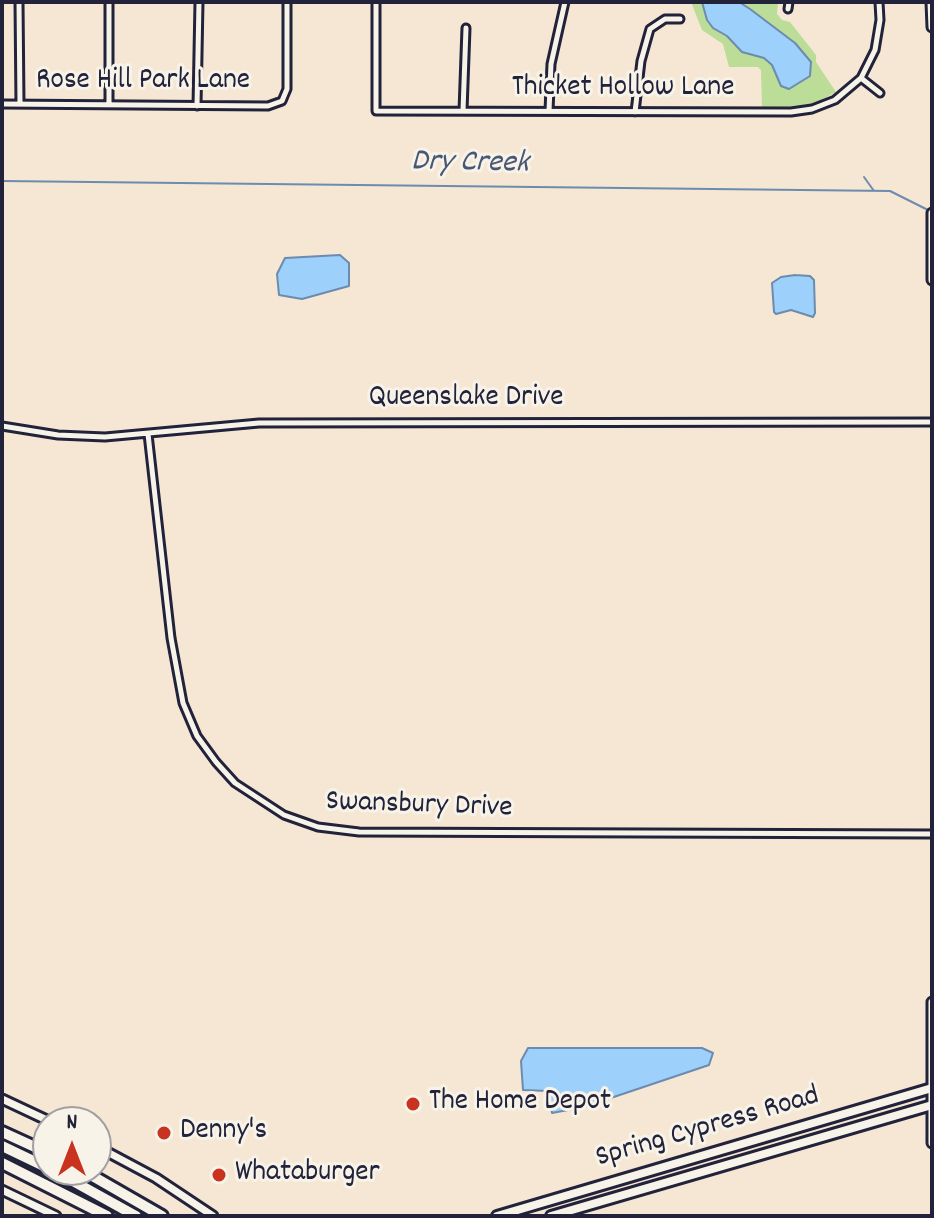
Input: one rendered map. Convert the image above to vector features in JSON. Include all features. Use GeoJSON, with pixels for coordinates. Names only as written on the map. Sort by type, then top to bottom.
{"type":"FeatureCollection","features":[{"type":"Feature","properties":{"kind":"highway"},"geometry":{"type":"LineString","coordinates":[[2,1132],[32,1146]]}},
{"type":"Feature","properties":{"kind":"highway"},"geometry":{"type":"LineString","coordinates":[[2,1146],[32,1160]]}},
{"type":"Feature","properties":{"kind":"highway"},"geometry":{"type":"LineString","coordinates":[[2,1163],[107,1216]]}},
{"type":"Feature","properties":{"kind":"highway"},"geometry":{"type":"LineString","coordinates":[[81,1186],[136,1216]]}},
{"type":"Feature","properties":{"kind":"highway"},"geometry":{"type":"LineString","coordinates":[[110,1186],[162,1216]]}},
{"type":"Feature","properties":{"kind":"main road"},"geometry":{"type":"LineString","coordinates":[[931,2],[932,27]]}},
{"type":"Feature","properties":{"kind":"main road"},"geometry":{"type":"LineString","coordinates":[[932,213],[932,280]]}},
{"type":"Feature","properties":{"kind":"main road"},"geometry":{"type":"LineString","coordinates":[[932,1002],[932,1143]]}},
{"type":"Feature","properties":{"kind":"main road","name":"Spring Cypress Road"},"geometry":{"type":"LineString","coordinates":[[497,1216],[932,1088]]}},
{"type":"Feature","properties":{"kind":"main road"},"geometry":{"type":"LineString","coordinates":[[2,1099],[32,1113]]}},
{"type":"Feature","properties":{"kind":"main road","name":"Spring Cypress Road"},"geometry":{"type":"LineString","coordinates":[[551,1216],[932,1105]]}},
{"type":"Feature","properties":{"kind":"main road"},"geometry":{"type":"LineString","coordinates":[[771,1135],[773,1152]]}},
{"type":"Feature","properties":{"kind":"main road"},"geometry":{"type":"LineString","coordinates":[[112,1155],[156,1178],[213,1216]]}},
{"type":"Feature","properties":{"kind":"main road"},"geometry":{"type":"LineString","coordinates":[[648,1172],[654,1186]]}},
{"type":"Feature","properties":{"kind":"main road"},"geometry":{"type":"LineString","coordinates":[[2,1190],[56,1216]]}},
{"type":"Feature","properties":{"kind":"street"},"geometry":{"type":"LineString","coordinates":[[19,2],[20,104]]}},
{"type":"Feature","properties":{"kind":"street"},"geometry":{"type":"LineString","coordinates":[[109,2],[109,105]]}},
{"type":"Feature","properties":{"kind":"street"},"geometry":{"type":"LineString","coordinates":[[197,106],[199,2]]}},
{"type":"Feature","properties":{"kind":"street","name":"Rose Hill Park Lane"},"geometry":{"type":"LineString","coordinates":[[2,104],[268,106],[282,101],[287,89],[287,2]]}},
{"type":"Feature","properties":{"kind":"street","name":"Thicket Hollow Lane"},"geometry":{"type":"LineString","coordinates":[[376,2],[376,111],[804,111],[835,100],[861,78]]}},
{"type":"Feature","properties":{"kind":"street"},"geometry":{"type":"LineString","coordinates":[[549,111],[551,64],[565,2]]}},
{"type":"Feature","properties":{"kind":"street"},"geometry":{"type":"LineString","coordinates":[[879,2],[880,20],[875,50],[861,78],[880,93]]}},
{"type":"Feature","properties":{"kind":"street"},"geometry":{"type":"LineString","coordinates":[[635,112],[641,61],[650,29],[665,19],[680,19]]}},
{"type":"Feature","properties":{"kind":"street"},"geometry":{"type":"LineString","coordinates":[[463,112],[466,28]]}},
{"type":"Feature","properties":{"kind":"street","name":"Queenslake Drive"},"geometry":{"type":"LineString","coordinates":[[2,426],[81,437],[259,423],[932,422]]}},
{"type":"Feature","properties":{"kind":"street","name":"Swansbury Drive"},"geometry":{"type":"LineString","coordinates":[[148,434],[171,637],[183,703],[197,736],[216,762],[235,783],[274,810],[318,827],[359,832],[932,834]]}},
{"type":"Feature","properties":{"kind":"green space"},"geometry":{"type":"Polygon","coordinates":[[[691,2],[778,2],[777,14],[782,20],[790,22],[816,55],[816,62],[836,92],[816,103],[762,107],[761,70],[758,67],[729,67],[723,44],[702,30],[691,2]]]}},
{"type":"Feature","properties":{"kind":"water"},"geometry":{"type":"Polygon","coordinates":[[[702,2],[739,2],[750,9],[795,43],[811,62],[810,76],[789,89],[781,86],[772,65],[764,58],[742,52],[727,36],[713,28],[707,20],[702,2]]]}},
{"type":"Feature","properties":{"kind":"water"},"geometry":{"type":"Polygon","coordinates":[[[340,255],[349,263],[349,286],[302,299],[279,295],[277,274],[285,258],[340,255]]]}},
{"type":"Feature","properties":{"kind":"water"},"geometry":{"type":"Polygon","coordinates":[[[810,276],[814,280],[813,317],[791,310],[774,312],[772,283],[781,277],[810,276]]]}},
{"type":"Feature","properties":{"kind":"water"},"geometry":{"type":"Polygon","coordinates":[[[528,1048],[702,1048],[713,1053],[709,1065],[584,1107],[552,1113],[548,1091],[523,1090],[521,1061],[528,1048]]]}},
{"type":"Feature","properties":{"kind":"waterway"},"geometry":{"type":"LineString","coordinates":[[864,177],[874,191]]}},
{"type":"Feature","properties":{"kind":"waterway","name":"Dry Creek"},"geometry":{"type":"LineString","coordinates":[[2,181],[890,191],[932,212]]}},
{"type":"Feature","properties":{"kind":"place","name":"The Home Depot"},"geometry":{"type":"Point","coordinates":[413,1104]}},
{"type":"Feature","properties":{"kind":"place","name":"Denny's"},"geometry":{"type":"Point","coordinates":[164,1133]}},
{"type":"Feature","properties":{"kind":"place","name":"Whataburger"},"geometry":{"type":"Point","coordinates":[219,1175]}}]}
